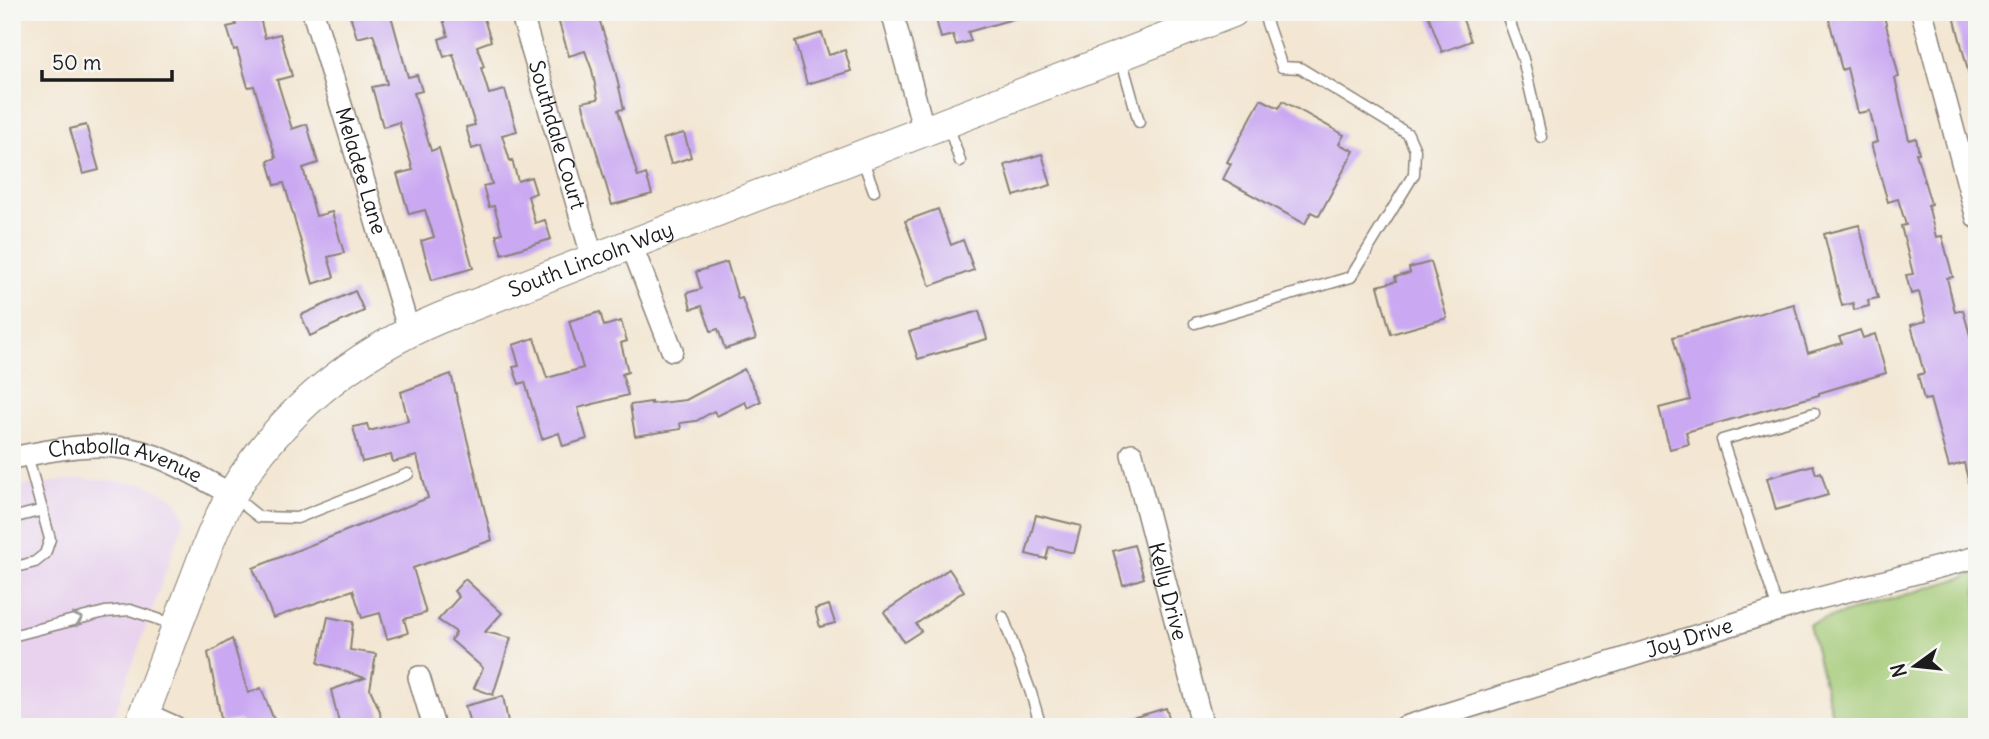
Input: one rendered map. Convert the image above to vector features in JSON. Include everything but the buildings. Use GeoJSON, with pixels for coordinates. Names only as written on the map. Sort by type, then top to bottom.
{"type":"FeatureCollection","features":[{"type":"Feature","properties":{"kind":"main road","name":"South Lincoln Way"},"geometry":{"type":"LineString","coordinates":[[141,720],[212,534],[232,495],[259,454],[312,396],[382,345],[409,331],[631,244],[1233,12]]}},
{"type":"Feature","properties":{"kind":"street","name":"Meladee Lane"},"geometry":{"type":"LineString","coordinates":[[313,12],[409,331]]}},
{"type":"Feature","properties":{"kind":"street","name":"Southdale Court"},"geometry":{"type":"LineString","coordinates":[[521,12],[593,259]]}},
{"type":"Feature","properties":{"kind":"street"},"geometry":{"type":"LineString","coordinates":[[892,12],[936,127]]}},
{"type":"Feature","properties":{"kind":"street"},"geometry":{"type":"LineString","coordinates":[[1922,12],[1977,218]]}},
{"type":"Feature","properties":{"kind":"street"},"geometry":{"type":"LineString","coordinates":[[631,244],[672,350]]}},
{"type":"Feature","properties":{"kind":"street","name":"Chabolla Avenue"},"geometry":{"type":"LineString","coordinates":[[19,456],[81,446],[132,449],[154,455],[232,495]]}},
{"type":"Feature","properties":{"kind":"street","name":"Kelly Drive"},"geometry":{"type":"LineString","coordinates":[[1132,454],[1203,727]]}},
{"type":"Feature","properties":{"kind":"street","name":"Joy Drive"},"geometry":{"type":"LineString","coordinates":[[1405,727],[1778,610],[1977,557]]}},
{"type":"Feature","properties":{"kind":"street"},"geometry":{"type":"LineString","coordinates":[[419,677],[433,727]]}},
{"type":"Feature","properties":{"kind":"street"},"geometry":{"type":"LineString","coordinates":[[141,720],[175,727]]}},
{"type":"Feature","properties":{"kind":"lane"},"geometry":{"type":"LineString","coordinates":[[1195,323],[1351,277],[1415,174],[1415,150],[1408,134],[1300,68],[1282,67],[1263,12]]}},
{"type":"Feature","properties":{"kind":"lane"},"geometry":{"type":"LineString","coordinates":[[1506,12],[1522,60],[1541,137]]}},
{"type":"Feature","properties":{"kind":"lane"},"geometry":{"type":"LineString","coordinates":[[1120,55],[1139,122]]}},
{"type":"Feature","properties":{"kind":"lane"},"geometry":{"type":"LineString","coordinates":[[936,127],[960,161]]}},
{"type":"Feature","properties":{"kind":"lane"},"geometry":{"type":"LineString","coordinates":[[862,155],[874,191]]}},
{"type":"Feature","properties":{"kind":"lane"},"geometry":{"type":"LineString","coordinates":[[1778,610],[1722,440],[1814,413]]}},
{"type":"Feature","properties":{"kind":"lane"},"geometry":{"type":"LineString","coordinates":[[12,568],[35,562],[45,554],[50,539],[43,510],[19,456]]}},
{"type":"Feature","properties":{"kind":"lane"},"geometry":{"type":"LineString","coordinates":[[232,495],[259,517],[298,518],[408,474]]}},
{"type":"Feature","properties":{"kind":"lane"},"geometry":{"type":"LineString","coordinates":[[12,518],[43,510]]}},
{"type":"Feature","properties":{"kind":"lane"},"geometry":{"type":"LineString","coordinates":[[12,636],[104,612],[130,610],[177,625]]}},
{"type":"Feature","properties":{"kind":"lane"},"geometry":{"type":"LineString","coordinates":[[1003,617],[1041,727]]}},
{"type":"Feature","properties":{"kind":"shaded area"},"geometry":{"type":"Polygon","coordinates":[[[82,479],[145,484],[175,499],[185,518],[110,727],[12,727],[12,487],[82,479]]]}},
{"type":"Feature","properties":{"kind":"green space"},"geometry":{"type":"Polygon","coordinates":[[[1977,573],[1977,727],[1835,727],[1809,624],[1977,573]]]}}]}
